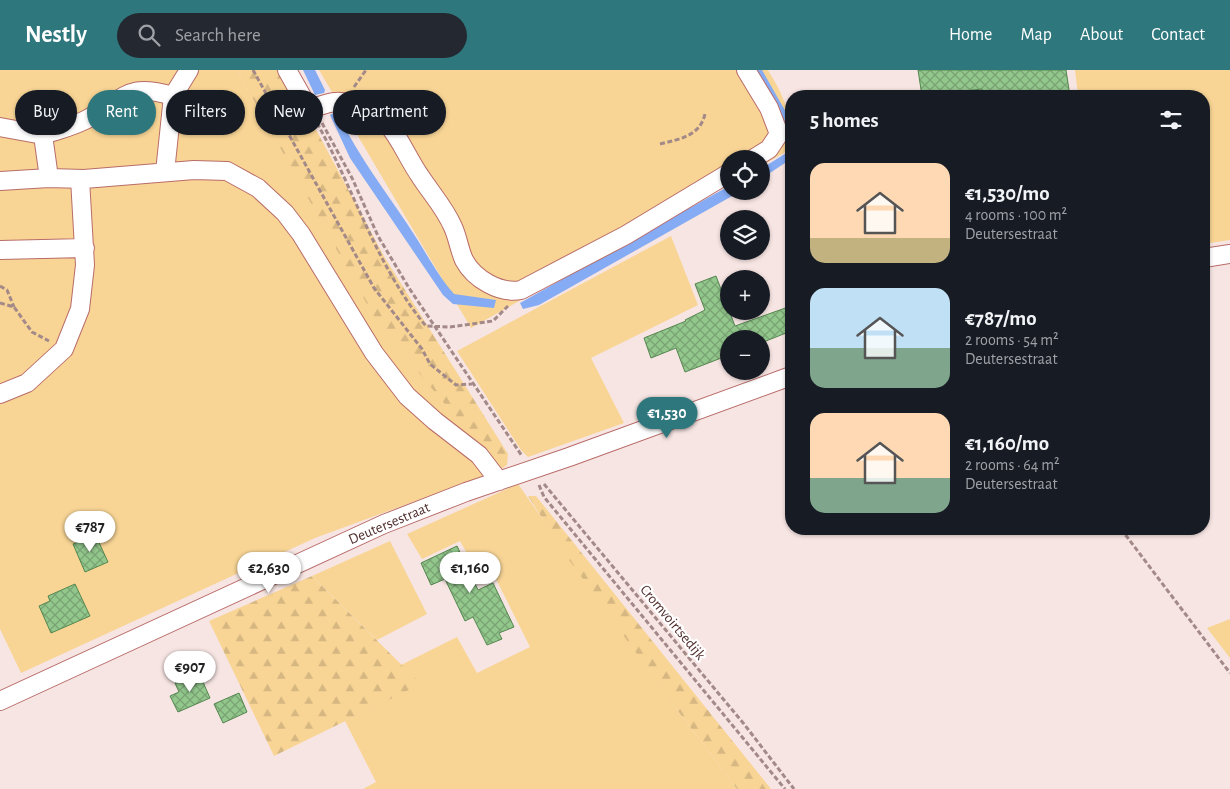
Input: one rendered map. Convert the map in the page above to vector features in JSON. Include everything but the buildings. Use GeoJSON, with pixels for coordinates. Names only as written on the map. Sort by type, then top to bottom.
{"type":"FeatureCollection","features":[{"type":"Feature","properties":{"kind":"street"},"geometry":{"type":"LineString","coordinates":[[177,90],[189,70]]}},
{"type":"Feature","properties":{"kind":"street"},"geometry":{"type":"LineString","coordinates":[[287,70],[300,90]]}},
{"type":"Feature","properties":{"kind":"street"},"geometry":{"type":"LineString","coordinates":[[746,70],[769,108],[779,134],[767,150]]}},
{"type":"Feature","properties":{"kind":"street"},"geometry":{"type":"LineString","coordinates":[[77,122],[89,118],[125,95],[138,90],[166,94]]}},
{"type":"Feature","properties":{"kind":"street"},"geometry":{"type":"LineString","coordinates":[[323,104],[335,101],[350,103],[374,110],[385,119],[420,177],[443,208],[469,268],[492,285],[505,290],[521,290],[626,235],[720,178]]}},
{"type":"Feature","properties":{"kind":"street"},"geometry":{"type":"LineString","coordinates":[[0,126],[15,129]]}},
{"type":"Feature","properties":{"kind":"street"},"geometry":{"type":"LineString","coordinates":[[43,135],[49,178]]}},
{"type":"Feature","properties":{"kind":"street"},"geometry":{"type":"LineString","coordinates":[[165,172],[169,135]]}},
{"type":"Feature","properties":{"kind":"street"},"geometry":{"type":"LineString","coordinates":[[0,180],[80,179],[194,170],[227,171],[258,188],[285,213],[301,234],[374,353],[406,396],[435,422],[480,455],[499,481]]}},
{"type":"Feature","properties":{"kind":"street"},"geometry":{"type":"LineString","coordinates":[[0,394],[27,382],[64,349],[80,309],[86,264],[80,179]]}},
{"type":"Feature","properties":{"kind":"street"},"geometry":{"type":"LineString","coordinates":[[0,250],[85,248]]}},
{"type":"Feature","properties":{"kind":"street"},"geometry":{"type":"LineString","coordinates":[[1210,257],[1230,254]]}},
{"type":"Feature","properties":{"kind":"street","name":"Deutersestraat"},"geometry":{"type":"LineString","coordinates":[[0,701],[384,524],[785,378]]}},
{"type":"Feature","properties":{"kind":"path"},"geometry":{"type":"LineString","coordinates":[[254,70],[374,288],[422,349],[430,364],[456,386],[472,384]]}},
{"type":"Feature","properties":{"kind":"path"},"geometry":{"type":"LineString","coordinates":[[660,144],[692,134],[702,125],[706,114]]}},
{"type":"Feature","properties":{"kind":"path"},"geometry":{"type":"LineString","coordinates":[[323,128],[352,178],[378,236],[433,327],[532,470],[544,497],[785,789]]}},
{"type":"Feature","properties":{"kind":"path"},"geometry":{"type":"LineString","coordinates":[[323,132],[372,242],[388,272],[413,311],[426,326],[433,327],[493,321],[504,313],[521,290]]}},
{"type":"Feature","properties":{"kind":"path"},"geometry":{"type":"LineString","coordinates":[[0,286],[8,290],[14,307],[32,332],[64,349]]}},
{"type":"Feature","properties":{"kind":"path"},"geometry":{"type":"LineString","coordinates":[[0,303],[14,307]]}},
{"type":"Feature","properties":{"kind":"path","name":"Cromvoirtsedijk"},"geometry":{"type":"LineString","coordinates":[[532,470],[744,724],[794,789]]}},
{"type":"Feature","properties":{"kind":"path"},"geometry":{"type":"LineString","coordinates":[[1126,535],[1230,672]]}},
{"type":"Feature","properties":{"kind":"green space"},"geometry":{"type":"Polygon","coordinates":[[[0,70],[237,70],[255,102],[255,135],[274,135],[298,178],[500,470],[315,538],[21,673],[0,629],[0,70]]]}},
{"type":"Feature","properties":{"kind":"green space"},"geometry":{"type":"Polygon","coordinates":[[[237,70],[284,70],[295,90],[255,90],[255,102],[237,70]]]}},
{"type":"Feature","properties":{"kind":"green space"},"geometry":{"type":"Polygon","coordinates":[[[319,70],[768,70],[785,104],[785,152],[770,161],[770,150],[720,150],[720,189],[471,328],[357,135],[446,135],[446,90],[333,90],[333,94],[319,70]]]}},
{"type":"Feature","properties":{"kind":"green space"},"geometry":{"type":"Polygon","coordinates":[[[1075,70],[1230,70],[1230,240],[1210,243],[1210,90],[1077,90],[1075,70]]]}},
{"type":"Feature","properties":{"kind":"green space"},"geometry":{"type":"Polygon","coordinates":[[[273,135],[319,135],[385,258],[508,454],[507,465],[500,470],[378,324],[273,135]]]}},
{"type":"Feature","properties":{"kind":"green space"},"geometry":{"type":"Polygon","coordinates":[[[671,236],[698,305],[591,358],[624,423],[528,457],[521,450],[457,351],[671,236]]]}},
{"type":"Feature","properties":{"kind":"green space"},"geometry":{"type":"Polygon","coordinates":[[[518,484],[678,711],[737,789],[363,789],[376,782],[345,721],[420,684],[401,665],[457,637],[477,673],[530,647],[486,559],[473,564],[460,541],[422,559],[407,534],[518,484]]]}},
{"type":"Feature","properties":{"kind":"green space"},"geometry":{"type":"Polygon","coordinates":[[[528,496],[536,496],[771,789],[737,789],[567,557],[528,496]]]}},
{"type":"Feature","properties":{"kind":"green space"},"geometry":{"type":"Polygon","coordinates":[[[390,541],[427,614],[377,640],[312,576],[390,541]]]}},
{"type":"Feature","properties":{"kind":"green space"},"geometry":{"type":"Polygon","coordinates":[[[312,576],[421,684],[274,756],[209,621],[312,576]]]}},
{"type":"Feature","properties":{"kind":"green space"},"geometry":{"type":"Polygon","coordinates":[[[1230,619],[1230,658],[1207,628],[1230,619]]]}},
{"type":"Feature","properties":{"kind":"water"},"geometry":{"type":"Polygon","coordinates":[[[303,70],[315,70],[325,90],[323,93],[323,90],[313,90],[303,70]]]}},
{"type":"Feature","properties":{"kind":"water"},"geometry":{"type":"Polygon","coordinates":[[[754,70],[762,70],[785,110],[785,124],[754,70]]]}},
{"type":"Feature","properties":{"kind":"water"},"geometry":{"type":"Polygon","coordinates":[[[339,135],[349,135],[364,161],[454,294],[496,300],[494,308],[453,304],[443,295],[350,158],[339,135]]]}},
{"type":"Feature","properties":{"kind":"water"},"geometry":{"type":"Polygon","coordinates":[[[785,154],[785,163],[770,173],[770,163],[785,154]]]}},
{"type":"Feature","properties":{"kind":"water"},"geometry":{"type":"Polygon","coordinates":[[[720,191],[720,200],[725,200],[539,305],[523,309],[520,303],[720,191]]]}}]}
